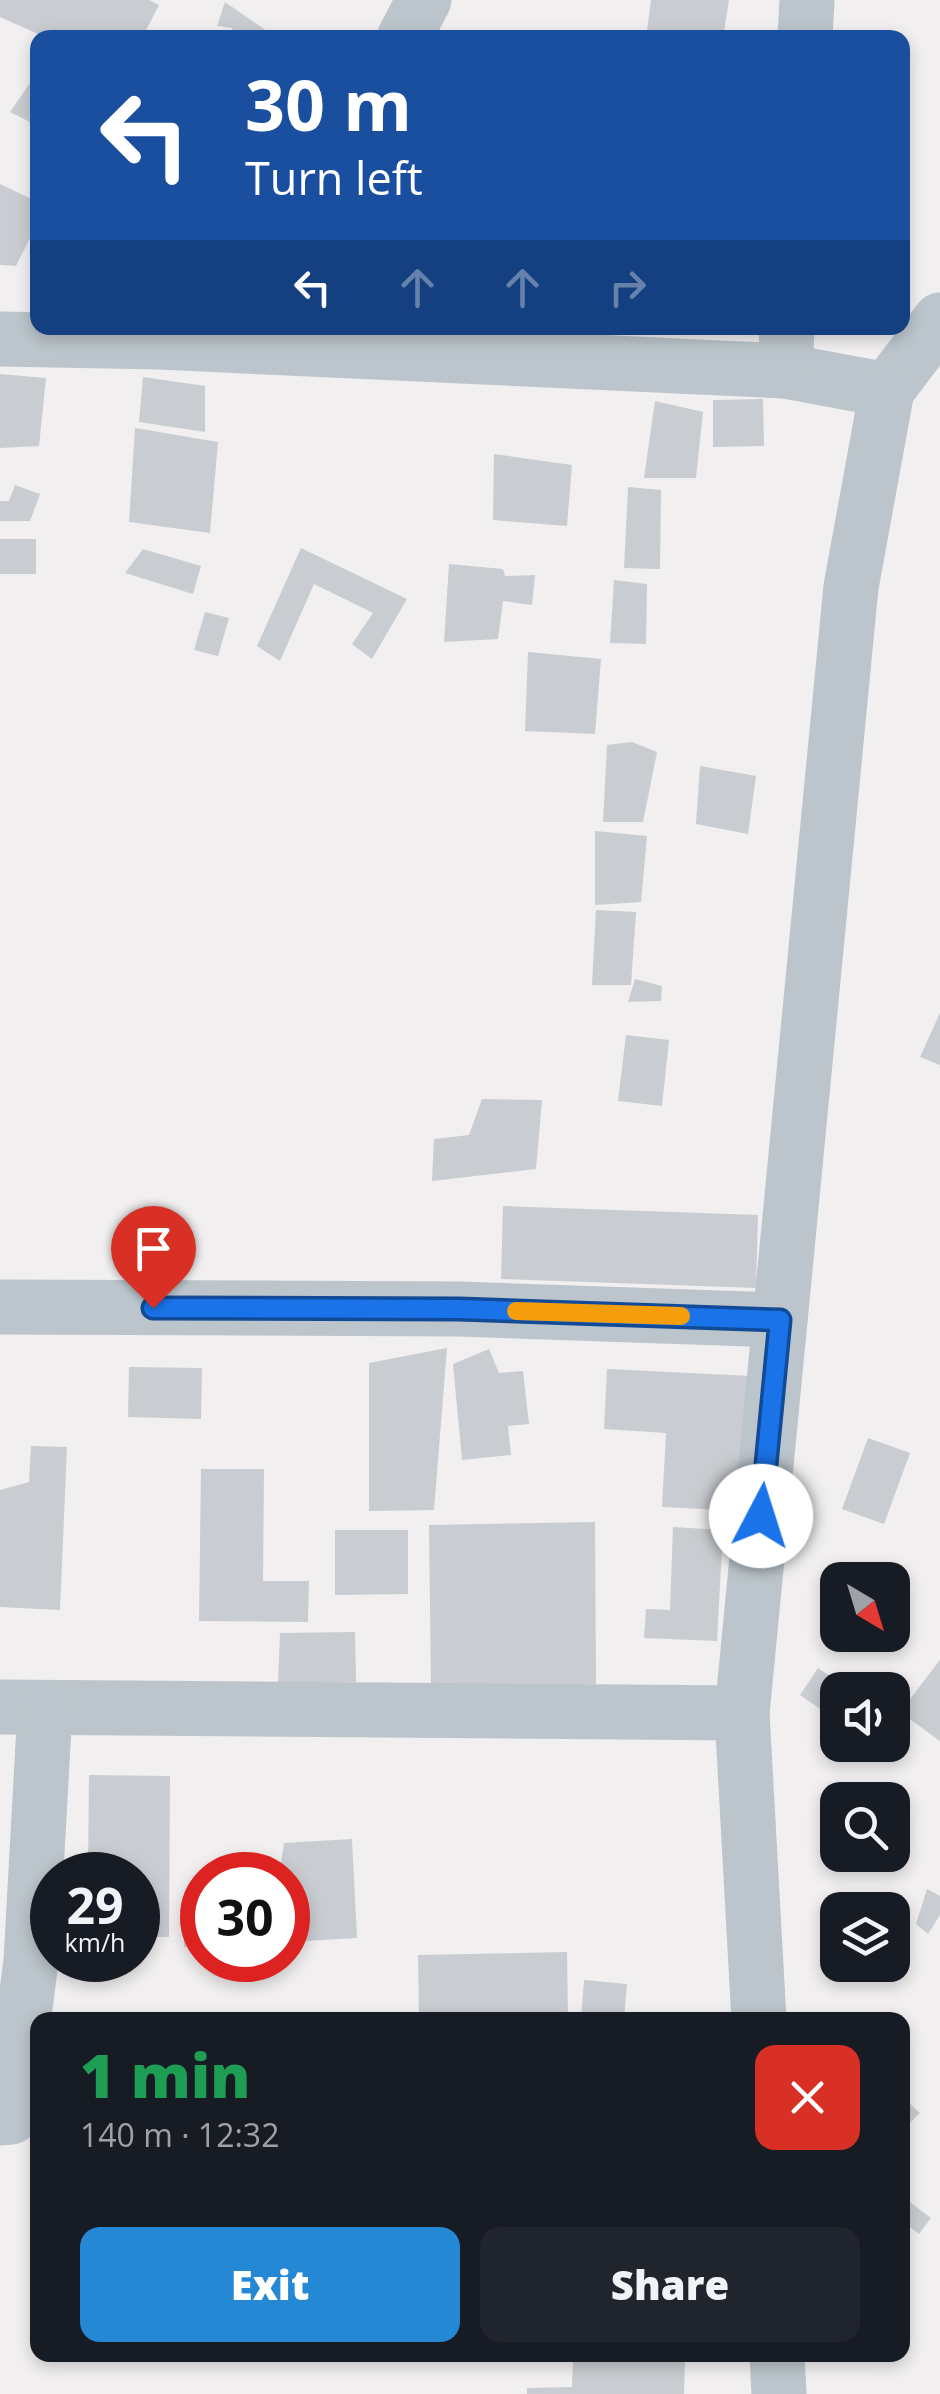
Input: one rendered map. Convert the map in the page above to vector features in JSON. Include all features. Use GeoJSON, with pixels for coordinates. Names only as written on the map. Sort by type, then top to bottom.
{"type":"FeatureCollection","features":[{"type":"Feature","properties":{"kind":"street"},"geometry":{"type":"LineString","coordinates":[[408,30],[424,0]]}},
{"type":"Feature","properties":{"kind":"street"},"geometry":{"type":"LineString","coordinates":[[805,30],[807,0]]}},
{"type":"Feature","properties":{"kind":"street"},"geometry":{"type":"LineString","coordinates":[[759,2012],[742,1713],[850,587],[887,390],[940,320]]}},
{"type":"Feature","properties":{"kind":"street"},"geometry":{"type":"LineString","coordinates":[[0,339],[260,337],[786,349],[887,390]]}},
{"type":"Feature","properties":{"kind":"street"},"geometry":{"type":"LineString","coordinates":[[0,1307],[459,1309],[780,1320]]}},
{"type":"Feature","properties":{"kind":"street"},"geometry":{"type":"LineString","coordinates":[[0,2118],[10,2117],[30,1962],[22,1708],[742,1713]]}},
{"type":"Feature","properties":{"kind":"street"},"geometry":{"type":"LineString","coordinates":[[778,2362],[780,2394]]}},
{"type":"Feature","properties":{"kind":"building"},"geometry":{"type":"Polygon","coordinates":[[[0,0],[149,0],[159,5],[146,30],[30,30],[0,17],[0,0]]]}},
{"type":"Feature","properties":{"kind":"building"},"geometry":{"type":"Polygon","coordinates":[[[651,0],[729,0],[724,30],[647,30],[651,0]]]}},
{"type":"Feature","properties":{"kind":"building"},"geometry":{"type":"Polygon","coordinates":[[[225,2],[265,30],[232,30],[217,26],[225,2]]]}},
{"type":"Feature","properties":{"kind":"building"},"geometry":{"type":"Polygon","coordinates":[[[30,83],[30,122],[10,112],[30,83]]]}},
{"type":"Feature","properties":{"kind":"building"},"geometry":{"type":"Polygon","coordinates":[[[0,184],[30,198],[30,238],[16,266],[0,265],[0,184]]]}},
{"type":"Feature","properties":{"kind":"building"},"geometry":{"type":"Polygon","coordinates":[[[0,374],[46,378],[39,446],[0,448],[0,374]]]}},
{"type":"Feature","properties":{"kind":"building"},"geometry":{"type":"Polygon","coordinates":[[[143,377],[205,386],[205,432],[139,422],[143,377]]]}},
{"type":"Feature","properties":{"kind":"building"},"geometry":{"type":"Polygon","coordinates":[[[763,399],[764,446],[713,447],[713,400],[763,399]]]}},
{"type":"Feature","properties":{"kind":"building"},"geometry":{"type":"Polygon","coordinates":[[[655,401],[703,412],[696,478],[644,478],[655,401]]]}},
{"type":"Feature","properties":{"kind":"building"},"geometry":{"type":"Polygon","coordinates":[[[135,428],[218,442],[210,533],[129,522],[135,428]]]}},
{"type":"Feature","properties":{"kind":"building"},"geometry":{"type":"Polygon","coordinates":[[[494,454],[572,465],[567,526],[493,520],[494,454]]]}},
{"type":"Feature","properties":{"kind":"building"},"geometry":{"type":"Polygon","coordinates":[[[15,485],[40,494],[30,521],[0,521],[0,501],[9,501],[15,485]]]}},
{"type":"Feature","properties":{"kind":"building"},"geometry":{"type":"Polygon","coordinates":[[[628,487],[661,490],[660,569],[624,568],[628,487]]]}},
{"type":"Feature","properties":{"kind":"building"},"geometry":{"type":"Polygon","coordinates":[[[0,539],[36,539],[36,574],[0,574],[0,539]]]}},
{"type":"Feature","properties":{"kind":"building"},"geometry":{"type":"Polygon","coordinates":[[[301,548],[407,599],[372,659],[352,644],[373,613],[314,584],[280,661],[257,646],[301,548]]]}},
{"type":"Feature","properties":{"kind":"building"},"geometry":{"type":"Polygon","coordinates":[[[143,549],[201,566],[193,594],[125,573],[143,549]]]}},
{"type":"Feature","properties":{"kind":"building"},"geometry":{"type":"Polygon","coordinates":[[[449,564],[503,569],[505,576],[535,575],[532,605],[503,601],[498,639],[444,642],[449,564]]]}},
{"type":"Feature","properties":{"kind":"building"},"geometry":{"type":"Polygon","coordinates":[[[614,580],[647,584],[646,644],[610,643],[614,580]]]}},
{"type":"Feature","properties":{"kind":"building"},"geometry":{"type":"Polygon","coordinates":[[[205,612],[229,618],[218,656],[194,650],[205,612]]]}},
{"type":"Feature","properties":{"kind":"building"},"geometry":{"type":"Polygon","coordinates":[[[528,652],[601,659],[595,734],[525,731],[528,652]]]}},
{"type":"Feature","properties":{"kind":"building"},"geometry":{"type":"Polygon","coordinates":[[[632,742],[657,752],[643,822],[603,822],[607,745],[632,742]]]}},
{"type":"Feature","properties":{"kind":"building"},"geometry":{"type":"Polygon","coordinates":[[[700,766],[756,776],[748,834],[696,824],[700,766]]]}},
{"type":"Feature","properties":{"kind":"building"},"geometry":{"type":"Polygon","coordinates":[[[595,831],[647,836],[641,902],[595,905],[595,831]]]}},
{"type":"Feature","properties":{"kind":"building"},"geometry":{"type":"Polygon","coordinates":[[[596,910],[636,912],[631,985],[592,985],[596,910]]]}},
{"type":"Feature","properties":{"kind":"building"},"geometry":{"type":"Polygon","coordinates":[[[635,979],[662,986],[661,1001],[628,1002],[635,979]]]}},
{"type":"Feature","properties":{"kind":"building"},"geometry":{"type":"Polygon","coordinates":[[[940,1013],[940,1065],[920,1057],[940,1013]]]}},
{"type":"Feature","properties":{"kind":"building"},"geometry":{"type":"Polygon","coordinates":[[[626,1035],[669,1040],[662,1106],[618,1101],[626,1035]]]}},
{"type":"Feature","properties":{"kind":"building"},"geometry":{"type":"Polygon","coordinates":[[[482,1099],[542,1100],[536,1169],[432,1181],[434,1139],[469,1135],[482,1099]]]}},
{"type":"Feature","properties":{"kind":"building"},"geometry":{"type":"Polygon","coordinates":[[[503,1206],[758,1215],[756,1288],[501,1279],[503,1206]]]}},
{"type":"Feature","properties":{"kind":"building"},"geometry":{"type":"Polygon","coordinates":[[[447,1348],[434,1510],[369,1511],[369,1363],[447,1348]]]}},
{"type":"Feature","properties":{"kind":"building"},"geometry":{"type":"Polygon","coordinates":[[[489,1349],[499,1373],[523,1371],[529,1424],[508,1426],[511,1455],[462,1460],[453,1364],[489,1349]]]}},
{"type":"Feature","properties":{"kind":"building"},"geometry":{"type":"Polygon","coordinates":[[[129,1367],[202,1368],[201,1419],[128,1417],[129,1367]]]}},
{"type":"Feature","properties":{"kind":"building"},"geometry":{"type":"Polygon","coordinates":[[[607,1369],[752,1376],[744,1511],[662,1507],[666,1433],[604,1429],[607,1369]]]}},
{"type":"Feature","properties":{"kind":"building"},"geometry":{"type":"Polygon","coordinates":[[[868,1438],[910,1453],[884,1524],[842,1509],[868,1438]]]}},
{"type":"Feature","properties":{"kind":"building"},"geometry":{"type":"Polygon","coordinates":[[[31,1446],[67,1447],[60,1610],[0,1607],[0,1490],[29,1482],[31,1446]]]}},
{"type":"Feature","properties":{"kind":"building"},"geometry":{"type":"Polygon","coordinates":[[[201,1469],[264,1469],[263,1581],[309,1581],[308,1622],[199,1621],[201,1469]]]}},
{"type":"Feature","properties":{"kind":"building"},"geometry":{"type":"Polygon","coordinates":[[[595,1522],[596,1684],[431,1686],[429,1525],[595,1522]]]}},
{"type":"Feature","properties":{"kind":"building"},"geometry":{"type":"Polygon","coordinates":[[[673,1527],[723,1530],[717,1641],[644,1638],[646,1609],[670,1610],[673,1527]]]}},
{"type":"Feature","properties":{"kind":"building"},"geometry":{"type":"Polygon","coordinates":[[[335,1530],[408,1530],[408,1594],[335,1595],[335,1530]]]}},
{"type":"Feature","properties":{"kind":"building"},"geometry":{"type":"Polygon","coordinates":[[[355,1632],[356,1682],[278,1682],[280,1633],[355,1632]]]}},
{"type":"Feature","properties":{"kind":"building"},"geometry":{"type":"Polygon","coordinates":[[[940,1660],[940,1741],[910,1719],[910,1699],[940,1660]]]}},
{"type":"Feature","properties":{"kind":"building"},"geometry":{"type":"Polygon","coordinates":[[[818,1668],[824,1672],[820,1672],[820,1709],[800,1695],[818,1668]]]}},
{"type":"Feature","properties":{"kind":"building"},"geometry":{"type":"Polygon","coordinates":[[[89,1775],[170,1776],[169,1937],[160,1937],[160,1852],[88,1852],[89,1775]]]}},
{"type":"Feature","properties":{"kind":"building"},"geometry":{"type":"Polygon","coordinates":[[[352,1839],[357,1938],[310,1941],[310,1852],[283,1852],[284,1843],[352,1839]]]}},
{"type":"Feature","properties":{"kind":"building"},"geometry":{"type":"Polygon","coordinates":[[[927,1889],[940,1896],[940,1915],[928,1934],[916,1924],[927,1889]]]}},
{"type":"Feature","properties":{"kind":"building"},"geometry":{"type":"Polygon","coordinates":[[[567,1952],[568,2012],[419,2012],[418,1955],[567,1952]]]}},
{"type":"Feature","properties":{"kind":"building"},"geometry":{"type":"Polygon","coordinates":[[[584,1980],[627,1984],[625,2012],[582,2012],[584,1980]]]}},
{"type":"Feature","properties":{"kind":"building"},"geometry":{"type":"Polygon","coordinates":[[[910,2104],[920,2113],[910,2123],[910,2104]]]}},
{"type":"Feature","properties":{"kind":"building"},"geometry":{"type":"Polygon","coordinates":[[[910,2202],[931,2218],[919,2234],[910,2227],[910,2202]]]}},
{"type":"Feature","properties":{"kind":"building"},"geometry":{"type":"Polygon","coordinates":[[[573,2362],[685,2362],[684,2394],[527,2394],[527,2388],[572,2387],[573,2362]]]}},
{"type":"Feature","properties":{"kind":"slow traffic"},"geometry":{"type":"LineString","coordinates":[[516,1311],[681,1316]]}},
{"type":"Feature","properties":{"kind":"route"},"geometry":{"type":"LineString","coordinates":[[153,1308],[459,1309],[780,1320],[761,1516]]}}]}
